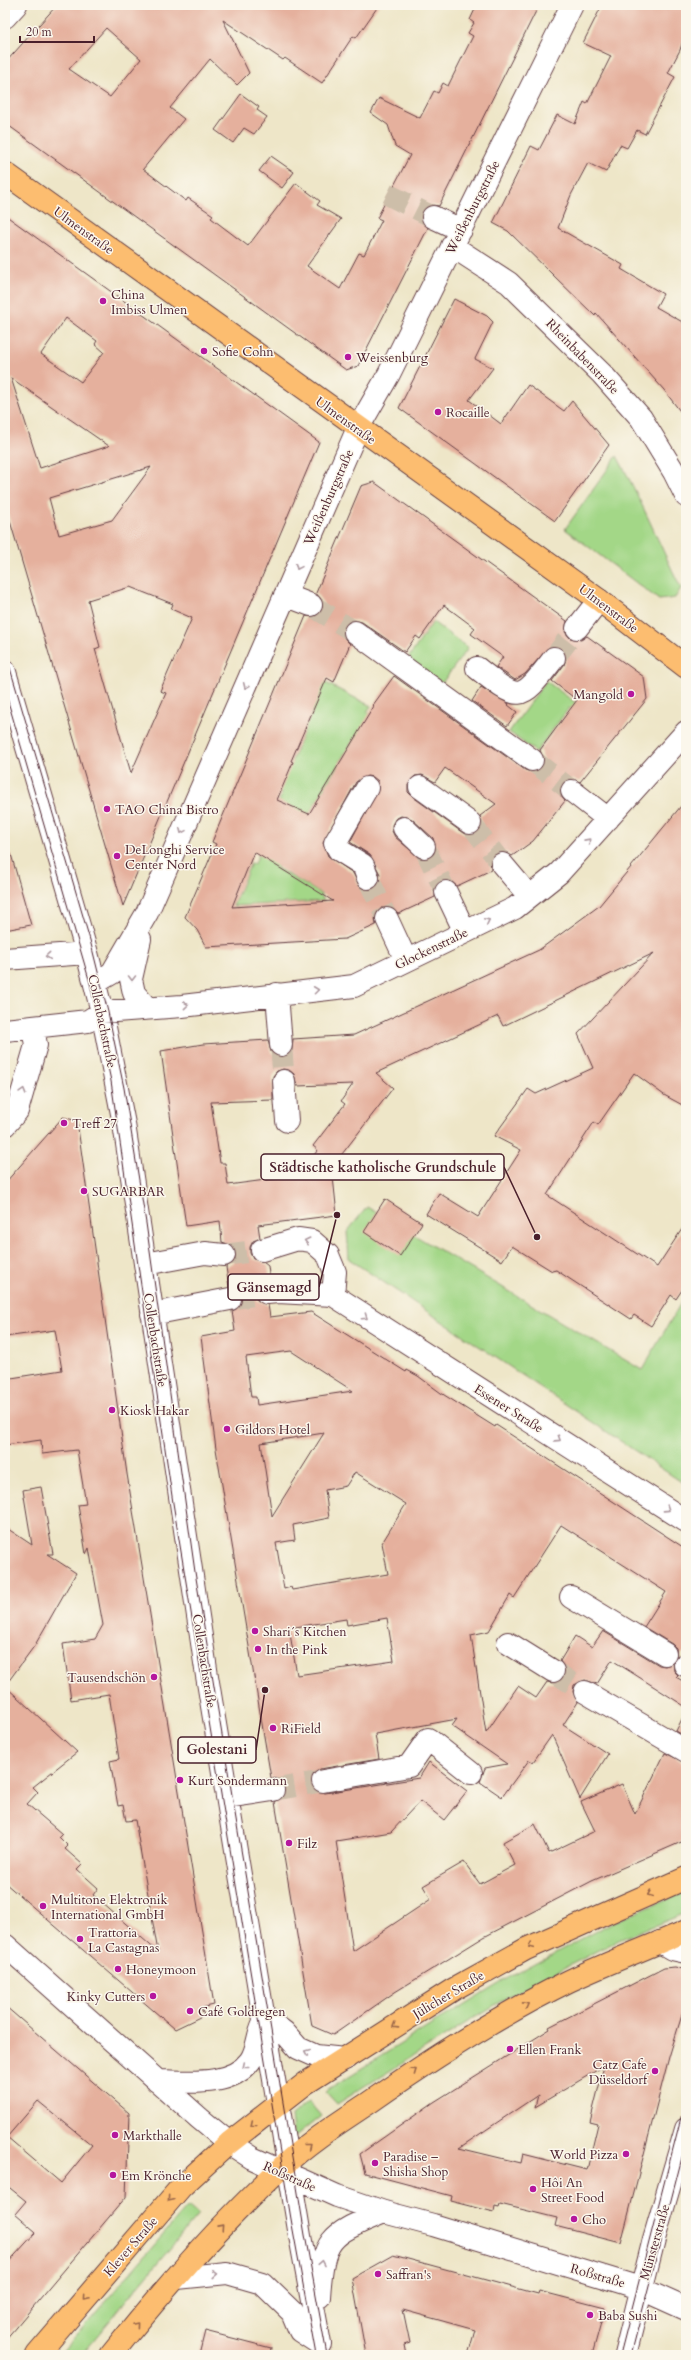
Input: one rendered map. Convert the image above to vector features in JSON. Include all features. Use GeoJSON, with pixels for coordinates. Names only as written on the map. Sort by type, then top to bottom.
{"type":"FeatureCollection","features":[{"type":"Feature","properties":{"kind":"main road","name":"Ulmenstraße"},"geometry":{"type":"LineString","coordinates":[[5,174],[599,600],[686,667]]}},
{"type":"Feature","properties":{"kind":"main road","name":"Jülicher Straße"},"geometry":{"type":"LineString","coordinates":[[229,2143],[278,2103],[454,1989],[526,1949],[686,1878]]}},
{"type":"Feature","properties":{"kind":"main road"},"geometry":{"type":"LineString","coordinates":[[111,2355],[223,2225],[285,2170],[316,2140],[429,2061],[567,1982],[618,1958],[686,1931]]}},
{"type":"Feature","properties":{"kind":"main road","name":"Klever Straße"},"geometry":{"type":"LineString","coordinates":[[37,2355],[181,2187],[229,2143]]}},
{"type":"Feature","properties":{"kind":"street"},"geometry":{"type":"LineString","coordinates":[[5,17],[16,5]]}},
{"type":"Feature","properties":{"kind":"street","name":"Weißenburgstraße"},"geometry":{"type":"LineString","coordinates":[[95,983],[112,973],[147,913],[358,428],[389,374],[572,5]]}},
{"type":"Feature","properties":{"kind":"street","name":"Rheinbabenstraße"},"geometry":{"type":"LineString","coordinates":[[433,217],[509,283],[602,374],[641,418],[686,494]]}},
{"type":"Feature","properties":{"kind":"street"},"geometry":{"type":"LineString","coordinates":[[286,595],[311,605]]}},
{"type":"Feature","properties":{"kind":"street"},"geometry":{"type":"LineString","coordinates":[[577,628],[599,600]]}},
{"type":"Feature","properties":{"kind":"street"},"geometry":{"type":"LineString","coordinates":[[355,632],[532,760]]}},
{"type":"Feature","properties":{"kind":"street"},"geometry":{"type":"LineString","coordinates":[[477,668],[506,691],[518,694],[532,687],[554,658]]}},
{"type":"Feature","properties":{"kind":"street","name":"Collenbachstraße"},"geometry":{"type":"LineString","coordinates":[[5,672],[95,983],[124,1124],[227,1797],[265,2018],[278,2103],[285,2170],[321,2349]]}},
{"type":"Feature","properties":{"kind":"street","name":"Glockenstraße"},"geometry":{"type":"LineString","coordinates":[[102,1012],[182,1006],[354,986],[515,908],[559,873],[686,732]]}},
{"type":"Feature","properties":{"kind":"street"},"geometry":{"type":"LineString","coordinates":[[420,787],[470,823]]}},
{"type":"Feature","properties":{"kind":"street"},"geometry":{"type":"LineString","coordinates":[[367,788],[335,843],[339,850],[363,865],[368,878]]}},
{"type":"Feature","properties":{"kind":"street"},"geometry":{"type":"LineString","coordinates":[[572,792],[608,819]]}},
{"type":"Feature","properties":{"kind":"street"},"geometry":{"type":"LineString","coordinates":[[404,828],[424,847]]}},
{"type":"Feature","properties":{"kind":"street"},"geometry":{"type":"LineString","coordinates":[[502,864],[529,896]]}},
{"type":"Feature","properties":{"kind":"street"},"geometry":{"type":"LineString","coordinates":[[446,892],[465,932]]}},
{"type":"Feature","properties":{"kind":"street","name":"Weißenburgstraße"},"geometry":{"type":"LineString","coordinates":[[147,913],[131,979],[134,993],[147,1008]]}},
{"type":"Feature","properties":{"kind":"street"},"geometry":{"type":"LineString","coordinates":[[387,919],[406,960]]}},
{"type":"Feature","properties":{"kind":"street"},"geometry":{"type":"LineString","coordinates":[[5,959],[87,953]]}},
{"type":"Feature","properties":{"kind":"street"},"geometry":{"type":"LineString","coordinates":[[277,994],[281,1045]]}},
{"type":"Feature","properties":{"kind":"street"},"geometry":{"type":"LineString","coordinates":[[5,1030],[33,1028],[88,1020],[102,1012]]}},
{"type":"Feature","properties":{"kind":"street"},"geometry":{"type":"LineString","coordinates":[[5,1125],[17,1111],[36,1045],[33,1028]]}},
{"type":"Feature","properties":{"kind":"street"},"geometry":{"type":"LineString","coordinates":[[284,1081],[287,1121]]}},
{"type":"Feature","properties":{"kind":"street"},"geometry":{"type":"LineString","coordinates":[[262,1250],[298,1240],[312,1241],[328,1255],[335,1272],[333,1295]]}},
{"type":"Feature","properties":{"kind":"street"},"geometry":{"type":"LineString","coordinates":[[145,1264],[205,1253],[224,1255]]}},
{"type":"Feature","properties":{"kind":"street","name":"Essener Straße"},"geometry":{"type":"LineString","coordinates":[[267,1293],[278,1292],[333,1295],[686,1522]]}},
{"type":"Feature","properties":{"kind":"street"},"geometry":{"type":"LineString","coordinates":[[152,1314],[230,1298]]}},
{"type":"Feature","properties":{"kind":"street"},"geometry":{"type":"LineString","coordinates":[[571,1596],[665,1654]]}},
{"type":"Feature","properties":{"kind":"street"},"geometry":{"type":"LineString","coordinates":[[508,1643],[553,1671]]}},
{"type":"Feature","properties":{"kind":"street"},"geometry":{"type":"LineString","coordinates":[[585,1692],[686,1752]]}},
{"type":"Feature","properties":{"kind":"street"},"geometry":{"type":"LineString","coordinates":[[323,1781],[409,1766],[428,1739],[471,1773]]}},
{"type":"Feature","properties":{"kind":"street"},"geometry":{"type":"LineString","coordinates":[[227,1797],[273,1790]]}},
{"type":"Feature","properties":{"kind":"street"},"geometry":{"type":"LineString","coordinates":[[660,1942],[672,1949],[686,1952]]}},
{"type":"Feature","properties":{"kind":"street","name":"Roßstraße"},"geometry":{"type":"LineString","coordinates":[[5,1945],[157,2081],[229,2143],[285,2170],[384,2212],[433,2225],[641,2289],[686,2309]]}},
{"type":"Feature","properties":{"kind":"street"},"geometry":{"type":"LineString","coordinates":[[157,2081],[207,2081],[236,2072],[250,2062],[256,2049],[257,2037],[265,2018],[284,2032],[298,2048],[316,2056],[345,2059]]}},
{"type":"Feature","properties":{"kind":"street","name":"Münsterstraße"},"geometry":{"type":"LineString","coordinates":[[625,2355],[641,2289],[686,2129]]}},
{"type":"Feature","properties":{"kind":"street"},"geometry":{"type":"LineString","coordinates":[[321,2349],[318,2305],[321,2266],[324,2252],[331,2242],[345,2229],[384,2212]]}},
{"type":"Feature","properties":{"kind":"street"},"geometry":{"type":"LineString","coordinates":[[177,2278],[227,2273],[262,2283],[292,2312],[300,2331],[321,2349]]}},
{"type":"Feature","properties":{"kind":"green space"},"geometry":{"type":"Polygon","coordinates":[[[617,456],[681,588],[675,598],[659,600],[565,529],[617,456]]]}},
{"type":"Feature","properties":{"kind":"green space"},"geometry":{"type":"Polygon","coordinates":[[[433,622],[468,648],[442,683],[407,660],[433,622]]]}},
{"type":"Feature","properties":{"kind":"green space"},"geometry":{"type":"Polygon","coordinates":[[[546,681],[576,703],[571,709],[569,708],[536,752],[509,732],[546,681]]]}},
{"type":"Feature","properties":{"kind":"green space"},"geometry":{"type":"Polygon","coordinates":[[[324,682],[371,706],[367,712],[371,715],[348,748],[277,868],[320,893],[324,901],[233,906],[251,863],[254,864],[256,861],[282,794],[279,792],[324,682]]]}},
{"type":"Feature","properties":{"kind":"green space"},"geometry":{"type":"Polygon","coordinates":[[[367,1207],[642,1370],[686,1294],[686,1485],[349,1259],[347,1232],[367,1207]]]}},
{"type":"Feature","properties":{"kind":"green space"},"geometry":{"type":"Polygon","coordinates":[[[686,1892],[686,1913],[621,1939],[506,1998],[337,2104],[325,2091],[497,1984],[611,1923],[686,1892]]]}},
{"type":"Feature","properties":{"kind":"green space"},"geometry":{"type":"Polygon","coordinates":[[[309,2102],[321,2116],[294,2138],[291,2116],[309,2102]]]}},
{"type":"Feature","properties":{"kind":"green space"},"geometry":{"type":"Polygon","coordinates":[[[188,2206],[198,2215],[81,2355],[59,2355],[188,2206]]]}},
{"type":"Feature","properties":{"kind":"building"},"geometry":{"type":"Polygon","coordinates":[[[57,5],[379,5],[356,38],[353,36],[322,83],[285,58],[283,60],[223,20],[249,73],[237,85],[210,59],[170,108],[184,119],[143,169],[186,201],[188,198],[213,215],[211,218],[248,246],[296,183],[320,201],[317,205],[341,219],[307,266],[340,289],[359,253],[364,255],[382,220],[377,218],[410,155],[395,146],[388,125],[371,113],[379,98],[420,118],[434,91],[438,93],[443,83],[448,86],[473,36],[468,33],[474,23],[470,20],[477,5],[539,5],[439,206],[432,205],[422,211],[421,218],[428,228],[358,366],[346,370],[5,123],[5,63],[57,5]],[[106,28],[69,69],[110,97],[141,59],[106,28]]]}},
{"type":"Feature","properties":{"kind":"building"},"geometry":{"type":"Polygon","coordinates":[[[602,5],[686,5],[686,31],[680,50],[668,73],[675,77],[645,134],[637,130],[627,148],[620,145],[606,172],[588,163],[571,195],[558,228],[623,265],[621,269],[663,294],[656,307],[686,324],[686,419],[664,390],[596,313],[595,316],[508,231],[493,223],[531,146],[539,150],[557,115],[575,124],[584,102],[587,104],[611,56],[583,43],[602,5]]]}},
{"type":"Feature","properties":{"kind":"building"},"geometry":{"type":"Polygon","coordinates":[[[241,94],[259,107],[257,110],[267,117],[254,134],[244,128],[233,143],[215,130],[241,94]]]}},
{"type":"Feature","properties":{"kind":"building"},"geometry":{"type":"Polygon","coordinates":[[[271,156],[294,172],[282,188],[259,171],[271,156]]]}},
{"type":"Feature","properties":{"kind":"building"},"geometry":{"type":"Polygon","coordinates":[[[5,215],[319,442],[123,906],[5,504],[5,215]],[[66,318],[41,354],[81,382],[104,352],[95,344],[97,341],[66,318]],[[11,378],[40,468],[109,446],[11,378]],[[151,467],[49,498],[59,535],[112,520],[151,467]],[[130,587],[88,600],[100,647],[95,649],[131,773],[166,693],[160,691],[192,618],[171,609],[173,604],[130,587]]]}},
{"type":"Feature","properties":{"kind":"building"},"geometry":{"type":"Polygon","coordinates":[[[454,299],[487,316],[493,322],[475,359],[493,368],[469,400],[501,424],[528,385],[564,411],[572,401],[609,445],[555,521],[399,408],[454,299]]]}},
{"type":"Feature","properties":{"kind":"building"},"geometry":{"type":"Polygon","coordinates":[[[374,482],[567,621],[565,632],[570,638],[581,640],[587,636],[644,677],[647,699],[580,782],[573,779],[562,783],[560,795],[565,801],[533,841],[512,856],[506,852],[494,854],[490,860],[491,870],[457,886],[447,880],[440,881],[436,885],[435,897],[398,914],[388,907],[381,908],[375,918],[376,925],[345,939],[206,947],[197,930],[185,917],[216,844],[212,842],[306,616],[313,617],[322,610],[323,603],[316,593],[361,486],[374,482]],[[444,605],[420,639],[416,636],[405,652],[362,622],[350,620],[345,624],[343,637],[350,644],[334,682],[327,678],[291,761],[293,762],[277,800],[309,814],[374,706],[373,705],[394,676],[525,770],[531,772],[542,768],[544,761],[540,750],[577,700],[552,681],[564,665],[566,659],[565,653],[556,646],[549,647],[525,674],[515,680],[496,667],[503,657],[471,634],[475,628],[444,605]],[[445,768],[435,782],[422,775],[415,776],[408,785],[408,792],[463,833],[475,835],[480,831],[482,825],[480,816],[496,804],[445,768]],[[367,776],[356,782],[323,843],[328,856],[353,873],[360,887],[366,890],[373,889],[378,886],[380,874],[370,855],[350,842],[379,788],[378,781],[373,777],[367,776]],[[401,816],[395,819],[392,825],[392,831],[395,837],[421,859],[427,859],[433,856],[436,850],[433,838],[412,819],[401,816]],[[254,852],[232,907],[333,901],[254,852]]]}},
{"type":"Feature","properties":{"kind":"building"},"geometry":{"type":"Polygon","coordinates":[[[481,687],[509,704],[508,705],[517,712],[507,726],[472,701],[481,687]]]}},
{"type":"Feature","properties":{"kind":"building"},"geometry":{"type":"Polygon","coordinates":[[[686,800],[686,1107],[664,1095],[634,1073],[598,1125],[594,1122],[547,1195],[657,1267],[686,1223],[686,1284],[676,1299],[671,1295],[651,1326],[634,1315],[631,1319],[556,1270],[552,1271],[512,1246],[502,1261],[426,1214],[439,1193],[478,1217],[521,1150],[494,1136],[528,1089],[536,1094],[593,1068],[578,1034],[654,953],[503,1026],[498,1016],[376,1073],[393,1088],[332,1167],[337,1215],[258,1225],[260,1238],[253,1241],[250,1247],[250,1253],[253,1259],[263,1262],[268,1266],[269,1274],[265,1281],[256,1287],[255,1294],[257,1300],[268,1305],[270,1317],[311,1312],[406,1372],[407,1370],[418,1376],[441,1393],[495,1427],[496,1425],[686,1549],[686,1652],[677,1656],[676,1648],[672,1644],[644,1627],[666,1592],[561,1525],[514,1598],[510,1595],[489,1631],[471,1635],[486,1733],[518,1686],[536,1698],[547,1682],[553,1683],[563,1678],[565,1671],[560,1661],[575,1636],[592,1647],[603,1631],[659,1665],[665,1666],[673,1663],[674,1671],[678,1675],[676,1677],[686,1683],[686,1707],[612,1660],[597,1684],[585,1680],[574,1685],[573,1692],[578,1702],[563,1725],[608,1754],[580,1799],[552,1735],[533,1762],[529,1760],[502,1797],[480,1782],[485,1768],[507,1764],[452,1726],[457,1719],[375,1734],[379,1759],[320,1769],[311,1776],[311,1783],[314,1789],[325,1793],[419,1778],[429,1762],[467,1791],[444,1820],[420,1801],[391,1832],[336,1841],[353,1951],[431,1899],[423,1886],[464,1862],[480,1884],[515,1865],[503,1842],[535,1824],[549,1853],[595,1831],[581,1802],[622,1784],[635,1814],[665,1753],[686,1763],[686,1840],[592,1881],[484,1937],[395,1992],[333,2035],[312,2026],[275,1802],[284,1795],[285,1788],[278,1779],[271,1778],[216,1449],[201,1337],[235,1331],[232,1311],[238,1308],[242,1297],[239,1291],[229,1287],[226,1267],[234,1262],[236,1250],[231,1245],[222,1242],[220,1221],[186,1226],[161,1051],[203,1044],[268,1040],[271,1052],[276,1056],[282,1057],[292,1051],[293,1039],[354,1035],[539,950],[599,906],[686,800]],[[283,1069],[277,1071],[273,1076],[273,1100],[211,1102],[220,1163],[225,1163],[228,1185],[311,1174],[310,1160],[318,1150],[313,1146],[345,1104],[341,1101],[353,1084],[297,1086],[294,1074],[289,1070],[283,1069]],[[291,1351],[246,1357],[251,1397],[256,1397],[257,1405],[353,1391],[291,1351]],[[324,1433],[261,1443],[272,1516],[324,1433]],[[355,1472],[346,1486],[325,1490],[329,1518],[293,1525],[295,1540],[276,1543],[284,1589],[291,1587],[292,1590],[388,1574],[382,1543],[406,1504],[355,1472]],[[387,1618],[347,1625],[346,1619],[289,1628],[297,1675],[394,1661],[387,1618]]]}},
{"type":"Feature","properties":{"kind":"building"},"geometry":{"type":"Polygon","coordinates":[[[11,854],[31,925],[5,930],[5,855],[11,854]]]}},
{"type":"Feature","properties":{"kind":"building"},"geometry":{"type":"Polygon","coordinates":[[[63,1117],[77,1121],[127,1474],[214,2005],[201,2008],[204,2015],[175,2029],[5,1883],[5,1686],[77,1752],[33,1787],[38,1792],[27,1804],[62,1834],[59,1837],[68,1846],[65,1849],[82,1864],[77,1869],[98,1888],[93,1895],[158,1952],[135,1820],[126,1821],[123,1805],[118,1806],[110,1761],[119,1759],[109,1694],[71,1700],[63,1644],[95,1639],[103,1625],[89,1548],[86,1554],[78,1505],[86,1504],[77,1450],[42,1454],[41,1440],[5,1445],[5,1379],[62,1370],[55,1330],[5,1337],[5,1183],[63,1117]]]}},
{"type":"Feature","properties":{"kind":"building"},"geometry":{"type":"Polygon","coordinates":[[[385,1199],[422,1223],[400,1256],[364,1232],[385,1199]]]}},
{"type":"Feature","properties":{"kind":"building"},"geometry":{"type":"Polygon","coordinates":[[[41,1487],[53,1554],[47,1554],[76,1573],[35,1645],[5,1686],[5,1527],[32,1545],[23,1490],[41,1487]]]}},
{"type":"Feature","properties":{"kind":"building"},"geometry":{"type":"Polygon","coordinates":[[[686,1711],[686,1737],[676,1731],[686,1711]]]}},
{"type":"Feature","properties":{"kind":"building"},"geometry":{"type":"Polygon","coordinates":[[[675,1967],[686,1970],[686,2002],[669,2057],[621,2243],[555,2226],[557,2218],[500,2204],[499,2207],[495,2206],[494,2212],[451,2201],[452,2196],[365,2173],[360,2154],[434,2102],[550,2029],[549,2027],[664,1968],[675,1967]],[[604,2066],[535,2107],[538,2095],[459,2148],[521,2163],[523,2154],[587,2170],[598,2124],[590,2122],[604,2066]]]}},
{"type":"Feature","properties":{"kind":"building"},"geometry":{"type":"Polygon","coordinates":[[[5,2006],[129,2113],[126,2197],[5,2340],[5,2266],[36,2232],[15,2214],[26,2201],[5,2184],[5,2006]],[[38,2101],[7,2137],[61,2183],[92,2145],[38,2101]]]}},
{"type":"Feature","properties":{"kind":"building"},"geometry":{"type":"Polygon","coordinates":[[[393,2255],[538,2294],[539,2291],[605,2308],[592,2355],[468,2355],[475,2330],[403,2310],[410,2343],[404,2345],[406,2355],[366,2355],[352,2278],[393,2255]]]}},
{"type":"Feature","properties":{"kind":"building"},"geometry":{"type":"Polygon","coordinates":[[[205,2331],[271,2348],[270,2355],[199,2355],[205,2331]]]}},
{"type":"Feature","properties":{"kind":"tunnel"},"geometry":{"type":"LineString","coordinates":[[387,194],[433,217]]}},
{"type":"Feature","properties":{"kind":"tunnel"},"geometry":{"type":"LineString","coordinates":[[311,605],[355,632]]}},
{"type":"Feature","properties":{"kind":"tunnel"},"geometry":{"type":"LineString","coordinates":[[554,658],[577,628]]}},
{"type":"Feature","properties":{"kind":"tunnel"},"geometry":{"type":"LineString","coordinates":[[532,760],[572,791]]}},
{"type":"Feature","properties":{"kind":"tunnel"},"geometry":{"type":"LineString","coordinates":[[470,823],[502,864]]}},
{"type":"Feature","properties":{"kind":"tunnel"},"geometry":{"type":"LineString","coordinates":[[424,847],[446,892]]}},
{"type":"Feature","properties":{"kind":"tunnel"},"geometry":{"type":"LineString","coordinates":[[368,878],[387,919]]}},
{"type":"Feature","properties":{"kind":"tunnel"},"geometry":{"type":"LineString","coordinates":[[281,1045],[284,1081]]}},
{"type":"Feature","properties":{"kind":"tunnel"},"geometry":{"type":"LineString","coordinates":[[224,1255],[262,1250]]}},
{"type":"Feature","properties":{"kind":"tunnel"},"geometry":{"type":"LineString","coordinates":[[230,1299],[267,1293]]}},
{"type":"Feature","properties":{"kind":"tunnel"},"geometry":{"type":"LineString","coordinates":[[553,1671],[585,1692]]}},
{"type":"Feature","properties":{"kind":"tunnel"},"geometry":{"type":"LineString","coordinates":[[273,1790],[323,1781]]}},
{"type":"Feature","properties":{"kind":"tram line"},"geometry":{"type":"LineString","coordinates":[[5,11],[11,5]]}},
{"type":"Feature","properties":{"kind":"tram line"},"geometry":{"type":"LineString","coordinates":[[5,651],[90,940],[108,1012],[124,1088],[146,1223],[195,1572],[305,2235],[327,2355]]}},
{"type":"Feature","properties":{"kind":"tram line"},"geometry":{"type":"LineString","coordinates":[[5,691],[90,983],[111,1081],[173,1503],[291,2219],[316,2355]]}},
{"type":"Feature","properties":{"kind":"tram line"},"geometry":{"type":"LineString","coordinates":[[620,2355],[686,2098]]}},
{"type":"Feature","properties":{"kind":"tram line"},"geometry":{"type":"LineString","coordinates":[[631,2355],[686,2142]]}},
{"type":"Feature","properties":{"kind":"place","name":"China Imbiss Ulmen"},"geometry":{"type":"Point","coordinates":[103,301]}},
{"type":"Feature","properties":{"kind":"place","name":"Sofie Cohn"},"geometry":{"type":"Point","coordinates":[204,351]}},
{"type":"Feature","properties":{"kind":"place","name":"Weissenburg"},"geometry":{"type":"Point","coordinates":[348,357]}},
{"type":"Feature","properties":{"kind":"place","name":"Rocaille"},"geometry":{"type":"Point","coordinates":[438,412]}},
{"type":"Feature","properties":{"kind":"place","name":"Mangold"},"geometry":{"type":"Point","coordinates":[631,694]}},
{"type":"Feature","properties":{"kind":"place","name":"TAO China Bistro"},"geometry":{"type":"Point","coordinates":[107,809]}},
{"type":"Feature","properties":{"kind":"place","name":"DeLonghi Service Center Nord"},"geometry":{"type":"Point","coordinates":[117,856]}},
{"type":"Feature","properties":{"kind":"place","name":"Treff 27"},"geometry":{"type":"Point","coordinates":[64,1123]}},
{"type":"Feature","properties":{"kind":"place","name":"SUGARBAR"},"geometry":{"type":"Point","coordinates":[84,1191]}},
{"type":"Feature","properties":{"kind":"place","name":"Gänsemagd"},"geometry":{"type":"Point","coordinates":[337,1215]}},
{"type":"Feature","properties":{"kind":"place","name":"Städtische katholische Grundschule"},"geometry":{"type":"Point","coordinates":[537,1237]}},
{"type":"Feature","properties":{"kind":"place","name":"Kiosk Hakar"},"geometry":{"type":"Point","coordinates":[112,1410]}},
{"type":"Feature","properties":{"kind":"place","name":"Gildors Hotel"},"geometry":{"type":"Point","coordinates":[227,1429]}},
{"type":"Feature","properties":{"kind":"place","name":"Shari´s Kitchen"},"geometry":{"type":"Point","coordinates":[255,1631]}},
{"type":"Feature","properties":{"kind":"place","name":"In the Pink"},"geometry":{"type":"Point","coordinates":[258,1649]}},
{"type":"Feature","properties":{"kind":"place","name":"Tausendschön"},"geometry":{"type":"Point","coordinates":[154,1677]}},
{"type":"Feature","properties":{"kind":"place","name":"Golestani"},"geometry":{"type":"Point","coordinates":[265,1690]}},
{"type":"Feature","properties":{"kind":"place","name":"RiField"},"geometry":{"type":"Point","coordinates":[273,1728]}},
{"type":"Feature","properties":{"kind":"place","name":"Kurt Sondermann"},"geometry":{"type":"Point","coordinates":[180,1780]}},
{"type":"Feature","properties":{"kind":"place","name":"Filz"},"geometry":{"type":"Point","coordinates":[289,1843]}},
{"type":"Feature","properties":{"kind":"place","name":"Multitone Elektronik International GmbH"},"geometry":{"type":"Point","coordinates":[43,1906]}},
{"type":"Feature","properties":{"kind":"place","name":"Trattoria La Castagnas"},"geometry":{"type":"Point","coordinates":[80,1939]}},
{"type":"Feature","properties":{"kind":"place","name":"Honeymoon"},"geometry":{"type":"Point","coordinates":[118,1969]}},
{"type":"Feature","properties":{"kind":"place","name":"Kinky Cutters"},"geometry":{"type":"Point","coordinates":[153,1996]}},
{"type":"Feature","properties":{"kind":"place","name":"Café Goldregen"},"geometry":{"type":"Point","coordinates":[190,2011]}},
{"type":"Feature","properties":{"kind":"place","name":"Ellen Frank"},"geometry":{"type":"Point","coordinates":[510,2049]}},
{"type":"Feature","properties":{"kind":"place","name":"Catz Cafe Düsseldorf"},"geometry":{"type":"Point","coordinates":[655,2071]}},
{"type":"Feature","properties":{"kind":"place","name":"Markthalle"},"geometry":{"type":"Point","coordinates":[115,2135]}},
{"type":"Feature","properties":{"kind":"place","name":"World Pizza"},"geometry":{"type":"Point","coordinates":[626,2154]}},
{"type":"Feature","properties":{"kind":"place","name":"Paradise – Shisha Shop"},"geometry":{"type":"Point","coordinates":[375,2163]}},
{"type":"Feature","properties":{"kind":"place","name":"Em Krönche"},"geometry":{"type":"Point","coordinates":[113,2175]}},
{"type":"Feature","properties":{"kind":"place","name":"Hôi An Street Food"},"geometry":{"type":"Point","coordinates":[533,2189]}},
{"type":"Feature","properties":{"kind":"place","name":"Cho"},"geometry":{"type":"Point","coordinates":[574,2219]}},
{"type":"Feature","properties":{"kind":"place","name":"Saffran's"},"geometry":{"type":"Point","coordinates":[378,2274]}},
{"type":"Feature","properties":{"kind":"place","name":"Baba Sushi"},"geometry":{"type":"Point","coordinates":[590,2315]}}]}
